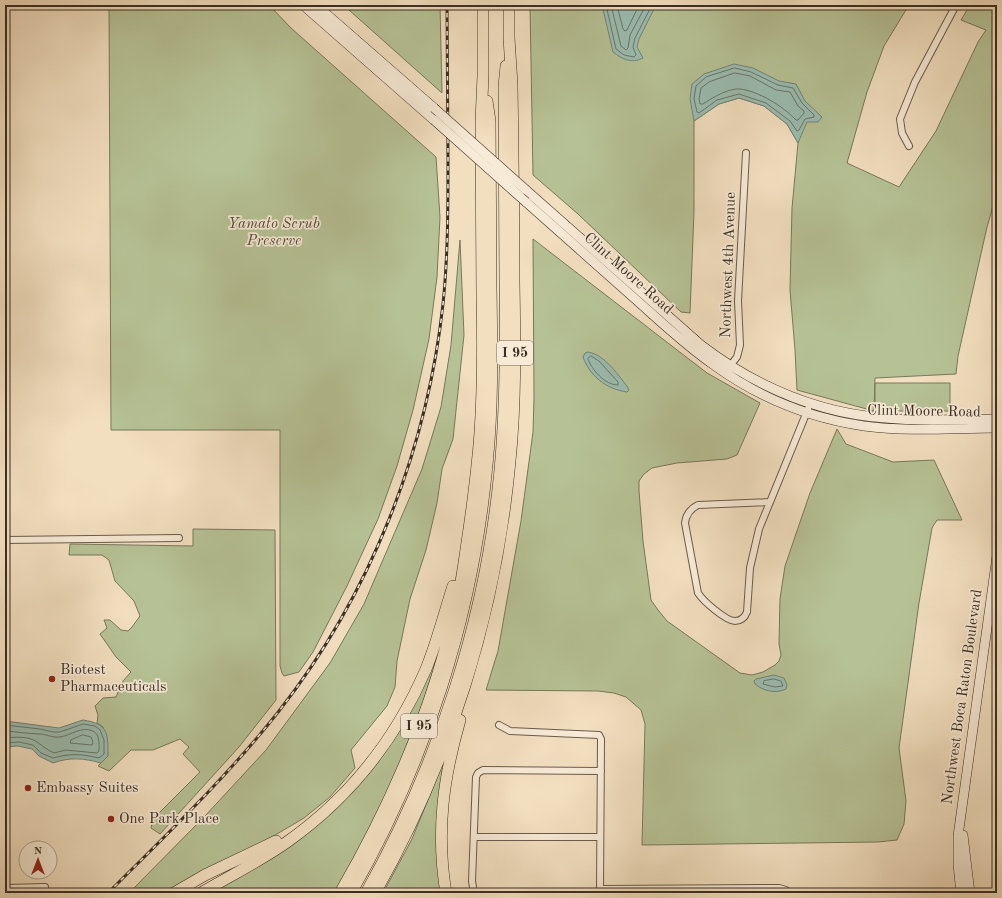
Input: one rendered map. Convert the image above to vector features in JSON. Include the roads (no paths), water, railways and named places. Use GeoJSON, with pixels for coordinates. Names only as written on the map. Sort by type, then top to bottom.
{"type":"FeatureCollection","features":[{"type":"Feature","properties":{"kind":"highway","name":"I 95"},"geometry":{"type":"LineString","coordinates":[[340,893],[380,818],[404,766],[424,714],[438,672],[451,624],[459,590],[466,547],[476,483],[482,398],[481,121],[483,76],[483,5]]}},
{"type":"Feature","properties":{"kind":"highway","name":"I 95"},"geometry":{"type":"LineString","coordinates":[[375,893],[427,788],[445,741],[472,664],[486,609],[501,535],[509,473],[513,422],[515,358],[513,132],[509,5]]}},
{"type":"Feature","properties":{"kind":"highway"},"geometry":{"type":"LineString","coordinates":[[366,893],[414,798],[441,728],[458,680],[470,638],[490,546],[499,478],[505,408],[504,86],[509,38]]}},
{"type":"Feature","properties":{"kind":"highway"},"geometry":{"type":"LineString","coordinates":[[351,893],[394,810],[426,733],[454,643],[468,589],[477,539],[487,466],[492,372],[490,121],[483,76]]}},
{"type":"Feature","properties":{"kind":"highway"},"geometry":{"type":"LineString","coordinates":[[201,893],[270,853],[301,832],[330,807],[356,781],[385,744],[404,714],[418,686],[438,638],[466,547]]}},
{"type":"Feature","properties":{"kind":"highway"},"geometry":{"type":"LineString","coordinates":[[446,893],[441,844],[443,796],[448,767],[472,664]]}},
{"type":"Feature","properties":{"kind":"highway"},"geometry":{"type":"LineString","coordinates":[[174,893],[201,877],[268,846],[286,835],[312,817],[338,794],[356,781]]}},
{"type":"Feature","properties":{"kind":"street","name":"Clint Moore Road"},"geometry":{"type":"LineString","coordinates":[[302,5],[434,120],[676,336],[727,369],[810,404],[845,413],[872,417],[997,428]]}},
{"type":"Feature","properties":{"kind":"street","name":"Clint Moore Road"},"geometry":{"type":"LineString","coordinates":[[316,5],[746,386],[768,398],[806,413],[844,423],[870,427],[904,429],[997,419]]}},
{"type":"Feature","properties":{"kind":"street"},"geometry":{"type":"LineString","coordinates":[[908,146],[902,133],[900,119],[915,82],[956,5]]}},
{"type":"Feature","properties":{"kind":"street","name":"Northwest 4th Avenue"},"geometry":{"type":"LineString","coordinates":[[727,369],[737,357],[740,345],[738,301],[746,153]]}},
{"type":"Feature","properties":{"kind":"street"},"geometry":{"type":"LineString","coordinates":[[770,502],[698,505],[691,508],[686,518],[685,523],[698,593],[704,602],[734,621],[745,617],[747,612],[749,580],[759,529],[810,404]]}},
{"type":"Feature","properties":{"kind":"street"},"geometry":{"type":"LineString","coordinates":[[5,540],[179,538]]}},
{"type":"Feature","properties":{"kind":"street","name":"Northwest Boca Raton Boulevard"},"geometry":{"type":"LineString","coordinates":[[961,893],[958,836],[997,556]]}},
{"type":"Feature","properties":{"kind":"street"},"geometry":{"type":"LineString","coordinates":[[499,725],[510,731],[599,735],[601,739],[600,891],[779,888],[786,890],[789,893]]}},
{"type":"Feature","properties":{"kind":"street"},"geometry":{"type":"LineString","coordinates":[[474,893],[472,881],[476,777],[478,773],[483,770],[601,771]]}},
{"type":"Feature","properties":{"kind":"street","name":"Northwest Boca Raton Boulevard"},"geometry":{"type":"LineString","coordinates":[[960,818],[970,893]]}},
{"type":"Feature","properties":{"kind":"street"},"geometry":{"type":"LineString","coordinates":[[474,837],[600,837]]}},
{"type":"Feature","properties":{"kind":"street"},"geometry":{"type":"LineString","coordinates":[[5,888],[45,887],[40,893]]}},
{"type":"Feature","properties":{"kind":"water"},"geometry":{"type":"Polygon","coordinates":[[[602,5],[656,5],[639,39],[637,47],[643,58],[631,61],[620,57],[613,52],[602,5]]]}},
{"type":"Feature","properties":{"kind":"water"},"geometry":{"type":"Polygon","coordinates":[[[734,64],[753,68],[779,81],[796,84],[805,101],[822,117],[818,122],[807,122],[798,143],[787,124],[764,106],[739,98],[719,104],[694,121],[690,99],[692,84],[704,74],[734,64]]]}},
{"type":"Feature","properties":{"kind":"water"},"geometry":{"type":"Polygon","coordinates":[[[588,352],[605,361],[615,371],[629,390],[627,392],[612,388],[594,376],[583,357],[585,353],[588,352]]]}},
{"type":"Feature","properties":{"kind":"water"},"geometry":{"type":"Polygon","coordinates":[[[774,675],[784,678],[787,685],[786,689],[782,691],[770,691],[755,684],[754,681],[756,679],[774,675]]]}},
{"type":"Feature","properties":{"kind":"water"},"geometry":{"type":"Polygon","coordinates":[[[83,720],[97,724],[105,730],[108,741],[108,756],[101,763],[77,759],[53,763],[39,756],[32,749],[18,746],[5,747],[5,721],[59,728],[83,720]]]}},
{"type":"Feature","properties":{"kind":"railway"},"geometry":{"type":"LineString","coordinates":[[108,893],[218,782],[279,711],[312,666],[341,619],[367,570],[389,519],[408,467],[423,413],[435,359],[443,304],[448,214],[447,5]]}},
{"type":"Feature","properties":{"kind":"place","name":"Biotest Pharmaceuticals"},"geometry":{"type":"Point","coordinates":[52,679]}},
{"type":"Feature","properties":{"kind":"place","name":"Embassy Suites"},"geometry":{"type":"Point","coordinates":[28,788]}},
{"type":"Feature","properties":{"kind":"place","name":"One Park Place"},"geometry":{"type":"Point","coordinates":[111,819]}},
{"type":"Feature","properties":{"kind":"park label","name":"Yamato Scrub Preserve"},"geometry":{"type":"Point","coordinates":[274,232]}}]}
